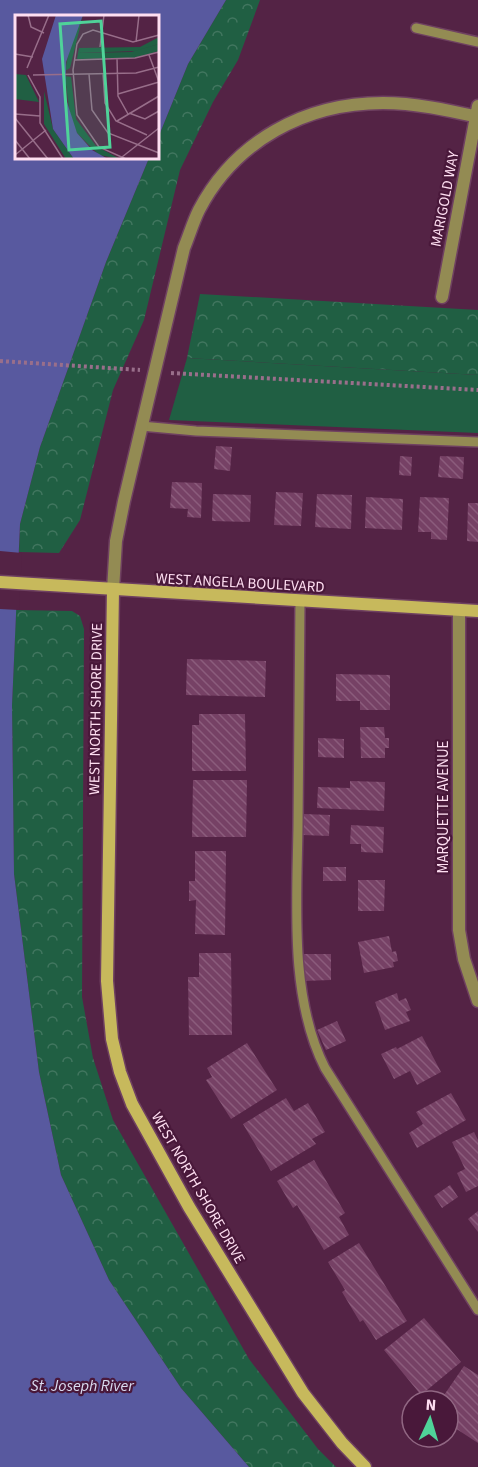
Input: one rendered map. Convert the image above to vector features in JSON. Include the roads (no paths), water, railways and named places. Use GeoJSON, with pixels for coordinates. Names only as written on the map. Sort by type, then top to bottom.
{"type":"FeatureCollection","features":[{"type":"Feature","properties":{"kind":"street","name":"WEST NORTH SHORE DRIVE"},"geometry":{"type":"LineString","coordinates":[[365,1467],[323,1421],[291,1374],[189,1207],[132,1104],[120,1072],[112,1039],[107,981],[113,590],[116,541],[184,248],[199,210],[220,177],[237,158],[264,136],[294,119],[339,107],[383,103],[477,113]]}},
{"type":"Feature","properties":{"kind":"street","name":"MARIGOLD WAY"},"geometry":{"type":"LineString","coordinates":[[442,297],[477,113]]}},
{"type":"Feature","properties":{"kind":"street","name":"WEST ANGELA BOULEVARD"},"geometry":{"type":"LineString","coordinates":[[0,582],[478,611]]}},
{"type":"Feature","properties":{"kind":"street","name":"MARQUETTE AVENUE"},"geometry":{"type":"LineString","coordinates":[[459,610],[459,918],[464,959],[478,1001]]}},
{"type":"Feature","properties":{"kind":"lane"},"geometry":{"type":"LineString","coordinates":[[416,28],[478,42]]}},
{"type":"Feature","properties":{"kind":"lane"},"geometry":{"type":"LineString","coordinates":[[141,426],[196,431],[478,442]]}},
{"type":"Feature","properties":{"kind":"lane"},"geometry":{"type":"LineString","coordinates":[[300,601],[297,905],[301,996],[307,1024],[315,1049],[325,1068],[478,1310]]}},
{"type":"Feature","properties":{"kind":"water","name":"St. Joseph River"},"geometry":{"type":"Polygon","coordinates":[[[0,0],[226,0],[188,64],[159,136],[159,15],[15,15],[15,159],[149,159],[106,262],[40,447],[20,524],[12,705],[14,874],[39,1072],[61,1175],[109,1280],[181,1388],[249,1467],[0,1467],[0,0]]]}}]}
